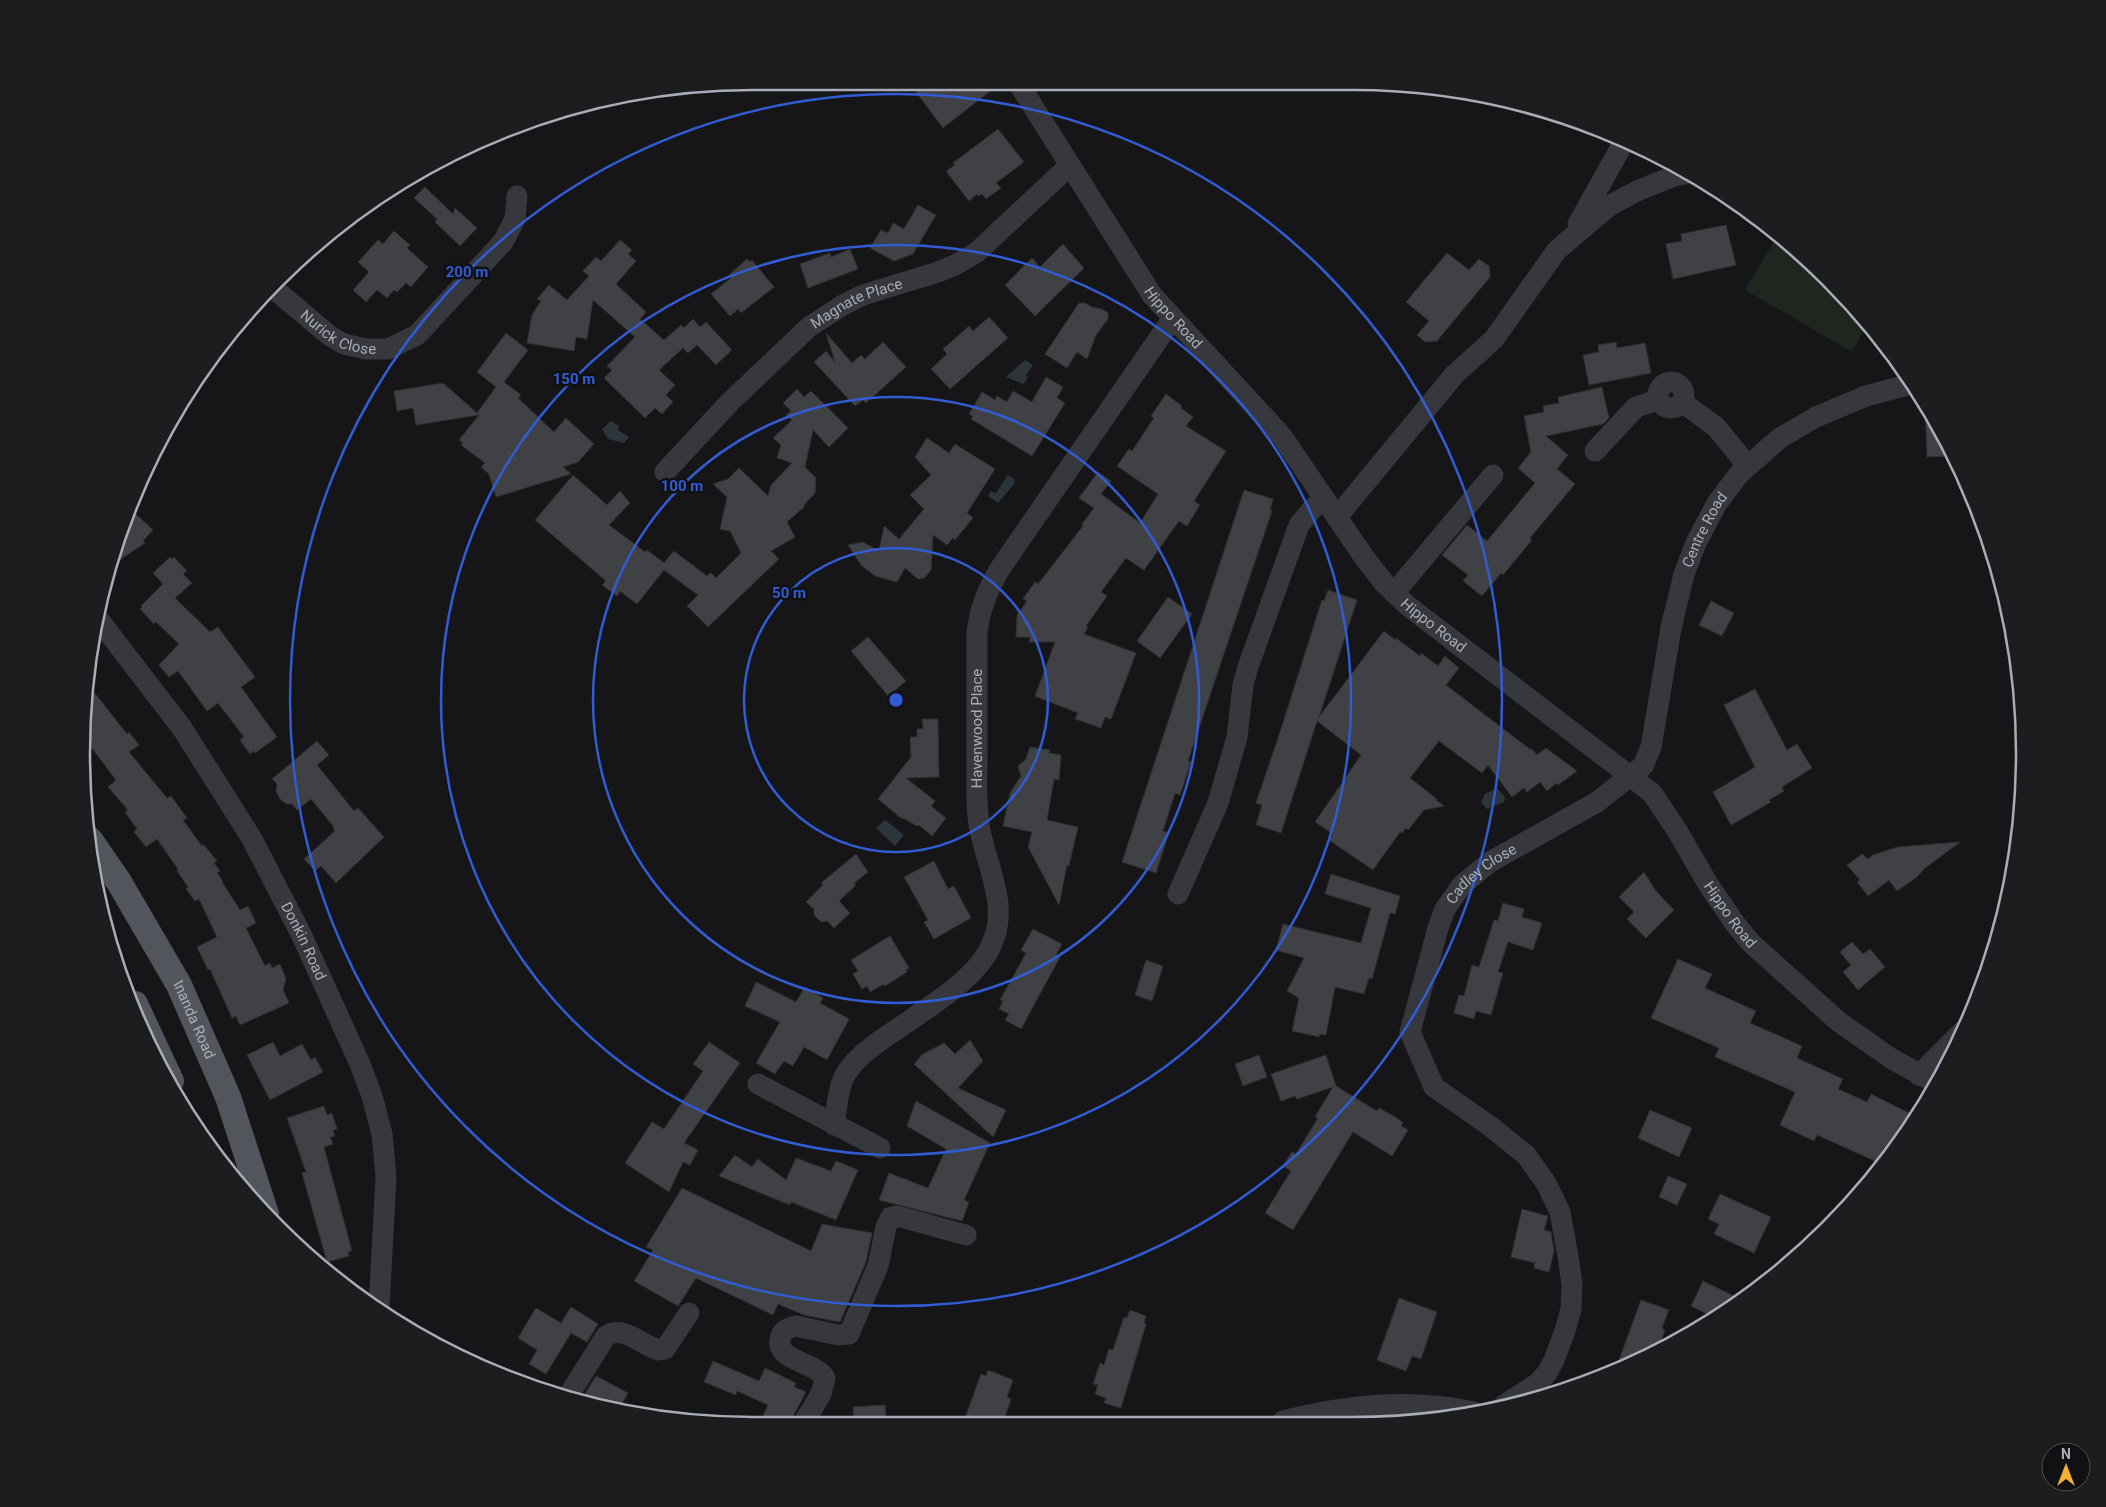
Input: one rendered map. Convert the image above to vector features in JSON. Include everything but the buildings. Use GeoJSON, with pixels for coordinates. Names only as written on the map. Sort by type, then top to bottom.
{"type":"FeatureCollection","features":[{"type":"Feature","properties":{"kind":"main road","name":"Inanda Road"},"geometry":{"type":"LineString","coordinates":[[98,851],[119,882],[179,985],[228,1097],[261,1197]]}},
{"type":"Feature","properties":{"kind":"street","name":"Hippo Road"},"geometry":{"type":"LineString","coordinates":[[1023,90],[1152,295],[1281,435],[1364,557],[1384,583],[1408,606],[1630,775],[1658,800],[1708,884],[1746,938],[1839,1022],[1892,1059],[1927,1079]]}},
{"type":"Feature","properties":{"kind":"street"},"geometry":{"type":"LineString","coordinates":[[1571,238],[1621,147]]}},
{"type":"Feature","properties":{"kind":"street","name":"Magnate Place"},"geometry":{"type":"LineString","coordinates":[[664,472],[730,402],[809,327],[843,305],[864,295],[938,272],[957,264],[977,252],[1070,166]]}},
{"type":"Feature","properties":{"kind":"street"},"geometry":{"type":"LineString","coordinates":[[1178,894],[1218,803],[1237,737],[1243,685],[1248,667],[1299,525],[1314,507],[1331,509],[1455,374],[1494,339],[1551,258],[1571,238],[1608,206],[1637,191],[1677,175]]}},
{"type":"Feature","properties":{"kind":"street","name":"Nurick Close"},"geometry":{"type":"LineString","coordinates":[[277,292],[330,336],[344,344],[366,349],[388,349],[417,335],[502,242],[514,219],[518,196]]}},
{"type":"Feature","properties":{"kind":"street","name":"Havenwood Place"},"geometry":{"type":"LineString","coordinates":[[834,1125],[838,1098],[844,1077],[856,1062],[870,1048],[956,986],[978,967],[991,948],[998,926],[999,905],[995,884],[981,837],[977,807],[977,631],[980,611],[987,590],[999,570],[1173,318]]}},
{"type":"Feature","properties":{"kind":"street"},"geometry":{"type":"LineString","coordinates":[[1595,451],[1636,407],[1658,400],[1658,390],[1661,385],[1665,382],[1674,382],[1684,392],[1682,402],[1716,427],[1748,466]]}},
{"type":"Feature","properties":{"kind":"street","name":"Centre Road"},"geometry":{"type":"LineString","coordinates":[[1630,775],[1643,766],[1651,747],[1671,628],[1684,574],[1696,543],[1717,503],[1748,466],[1780,438],[1816,417],[1866,396],[1904,386]]}},
{"type":"Feature","properties":{"kind":"street"},"geometry":{"type":"LineString","coordinates":[[1394,593],[1493,476]]}},
{"type":"Feature","properties":{"kind":"street","name":"Donkin Road"},"geometry":{"type":"LineString","coordinates":[[103,625],[182,728],[252,839],[302,936],[360,1064],[372,1096],[382,1134],[386,1178],[379,1301]]}},
{"type":"Feature","properties":{"kind":"street","name":"Cadley Close"},"geometry":{"type":"LineString","coordinates":[[1519,1395],[1538,1383],[1547,1373],[1566,1331],[1571,1309],[1572,1285],[1560,1212],[1546,1183],[1526,1155],[1490,1126],[1434,1088],[1410,1032],[1438,928],[1445,910],[1462,885],[1490,862],[1596,802],[1630,775]]}},
{"type":"Feature","properties":{"kind":"street"},"geometry":{"type":"LineString","coordinates":[[1927,1079],[1940,1061]]}},
{"type":"Feature","properties":{"kind":"street"},"geometry":{"type":"LineString","coordinates":[[758,1084],[880,1148]]}},
{"type":"Feature","properties":{"kind":"street"},"geometry":{"type":"LineString","coordinates":[[807,1417],[821,1394],[825,1378],[815,1368],[787,1356],[780,1344],[783,1332],[790,1327],[796,1326],[838,1335],[849,1334],[878,1266],[886,1227],[891,1217],[897,1216],[966,1235]]}},
{"type":"Feature","properties":{"kind":"street"},"geometry":{"type":"LineString","coordinates":[[571,1391],[606,1336],[610,1333],[626,1334],[659,1350],[664,1349],[689,1313]]}},
{"type":"Feature","properties":{"kind":"street"},"geometry":{"type":"LineString","coordinates":[[1299,1417],[1368,1405],[1410,1405],[1454,1408]]}},
{"type":"Feature","properties":{"kind":"shaded area"},"geometry":{"type":"Polygon","coordinates":[[[1774,242],[1822,284],[1864,331],[1852,352],[1745,290],[1774,242]]]}},
{"type":"Feature","properties":{"kind":"shaded area"},"geometry":{"type":"Polygon","coordinates":[[[1025,360],[1033,365],[1026,375],[1028,378],[1023,384],[1006,377],[1025,360]]]}},
{"type":"Feature","properties":{"kind":"shaded area"},"geometry":{"type":"Polygon","coordinates":[[[611,421],[619,426],[618,430],[629,437],[624,443],[608,439],[602,429],[611,421]]]}},
{"type":"Feature","properties":{"kind":"shaded area"},"geometry":{"type":"Polygon","coordinates":[[[1008,475],[1014,479],[1015,483],[998,503],[988,496],[991,491],[996,493],[1008,475]]]}},
{"type":"Feature","properties":{"kind":"shaded area"},"geometry":{"type":"Polygon","coordinates":[[[1497,788],[1505,797],[1504,802],[1487,809],[1481,802],[1485,794],[1497,788]]]}},
{"type":"Feature","properties":{"kind":"shaded area"},"geometry":{"type":"Polygon","coordinates":[[[885,820],[904,835],[895,846],[876,828],[885,820]]]}}]}
